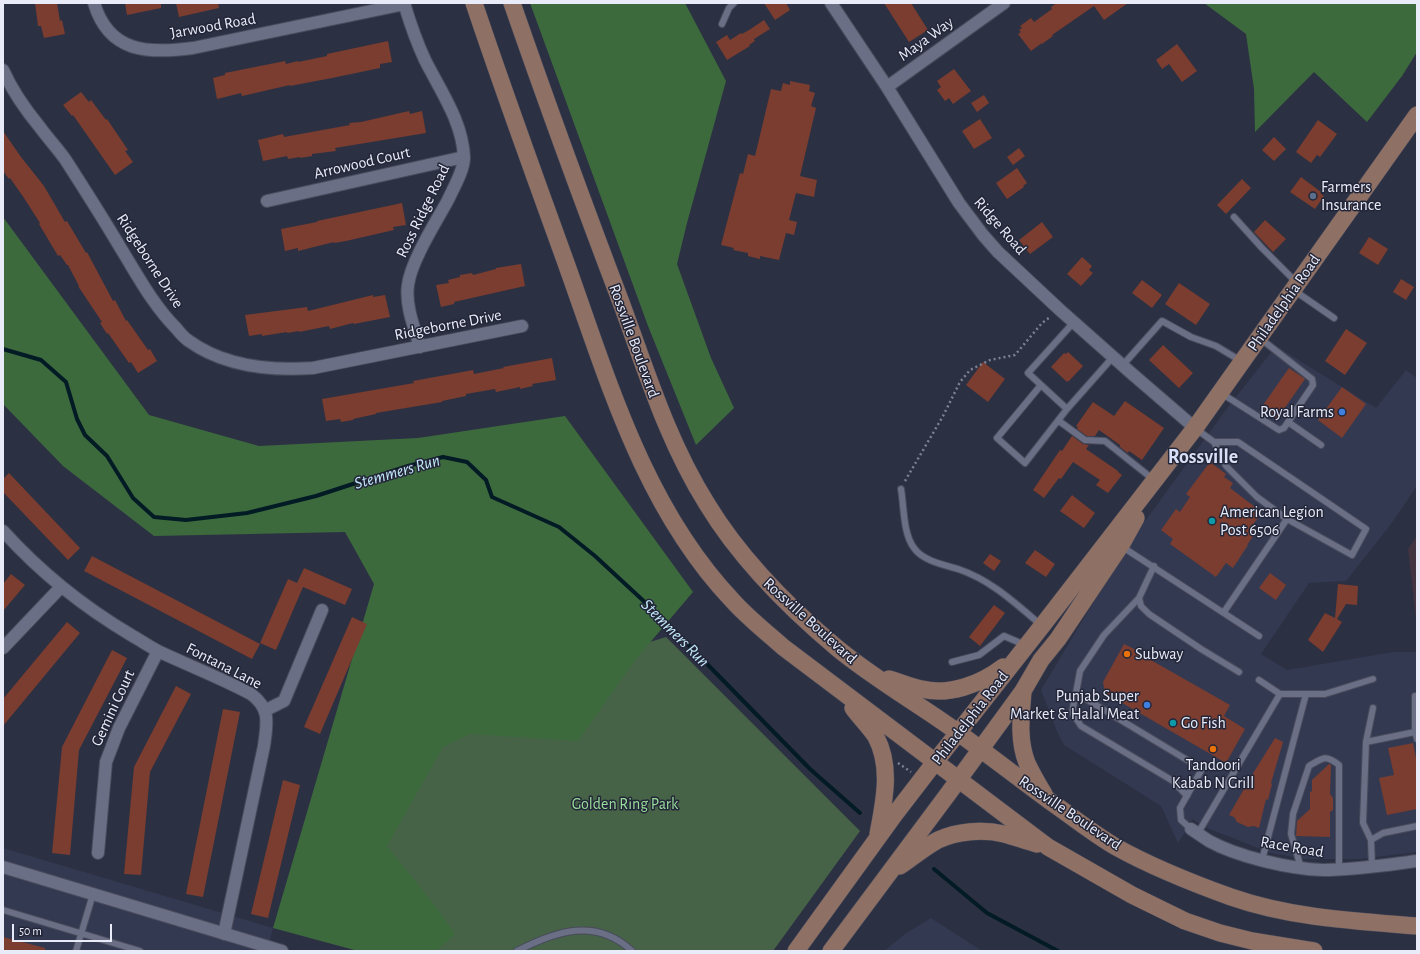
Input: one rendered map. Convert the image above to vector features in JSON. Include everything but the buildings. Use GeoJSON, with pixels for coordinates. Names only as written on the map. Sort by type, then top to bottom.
{"type":"FeatureCollection","features":[{"type":"Feature","properties":{"kind":"main road","name":"Rossville Boulevard"},"geometry":{"type":"LineString","coordinates":[[474,3],[511,110],[634,445],[655,490],[692,550],[731,599],[782,646],[1048,847],[1132,895],[1185,921],[1220,933],[1252,941],[1314,951]]}},
{"type":"Feature","properties":{"kind":"main road","name":"Rossville Boulevard"},"geometry":{"type":"LineString","coordinates":[[512,3],[547,105],[568,157],[655,399],[672,440],[694,483],[708,506],[760,576],[792,609],[869,672],[958,733],[1085,827],[1117,847],[1160,868],[1234,898],[1270,908],[1338,920],[1417,926]]}},
{"type":"Feature","properties":{"kind":"main road","name":"Philadelphia Road"},"geometry":{"type":"LineString","coordinates":[[796,951],[935,762],[1196,428],[1417,115]]}},
{"type":"Feature","properties":{"kind":"main road","name":"Philadelphia Road"},"geometry":{"type":"LineString","coordinates":[[831,951],[1023,691],[1041,660],[1058,639],[1121,546],[1152,485]]}},
{"type":"Feature","properties":{"kind":"main road"},"geometry":{"type":"LineString","coordinates":[[869,672],[922,689],[934,691],[954,689],[985,679],[1023,650]]}},
{"type":"Feature","properties":{"kind":"main road"},"geometry":{"type":"LineString","coordinates":[[830,682],[872,731],[881,750],[884,766],[886,796],[877,840]]}},
{"type":"Feature","properties":{"kind":"main road"},"geometry":{"type":"LineString","coordinates":[[1023,691],[1020,726],[1023,749],[1033,775],[1048,799]]}},
{"type":"Feature","properties":{"kind":"main road"},"geometry":{"type":"LineString","coordinates":[[885,877],[938,840],[955,834],[972,831],[990,832],[1004,834],[1048,847]]}},
{"type":"Feature","properties":{"kind":"street","name":"Jarwood Road"},"geometry":{"type":"LineString","coordinates":[[94,3],[102,22],[109,32],[119,40],[137,48],[157,52],[193,48],[405,3]]}},
{"type":"Feature","properties":{"kind":"street","name":"Ross Ridge Road"},"geometry":{"type":"LineString","coordinates":[[405,3],[414,35],[426,61],[446,96],[458,127],[464,157],[463,164],[450,195],[420,252],[410,276],[408,298],[412,324],[420,347]]}},
{"type":"Feature","properties":{"kind":"street","name":"Ridge Road"},"geometry":{"type":"LineString","coordinates":[[831,3],[887,86],[959,203],[983,235],[998,252],[1060,310],[1122,366],[1196,428]]}},
{"type":"Feature","properties":{"kind":"street","name":"Maya Way"},"geometry":{"type":"LineString","coordinates":[[887,86],[1004,3]]}},
{"type":"Feature","properties":{"kind":"street","name":"Ridgeborne Drive"},"geometry":{"type":"LineString","coordinates":[[3,70],[12,88],[26,109],[64,157],[152,299],[169,322],[188,341],[208,353],[239,364],[264,369],[294,370],[313,368],[522,326]]}},
{"type":"Feature","properties":{"kind":"street","name":"Arrowood Court"},"geometry":{"type":"LineString","coordinates":[[267,201],[464,157]]}},
{"type":"Feature","properties":{"kind":"street","name":"Fontana Lane"},"geometry":{"type":"LineString","coordinates":[[3,531],[32,561],[61,587],[109,622],[158,651],[252,694],[259,700],[266,710],[264,746],[224,934]]}},
{"type":"Feature","properties":{"kind":"street"},"geometry":{"type":"LineString","coordinates":[[3,648],[61,587]]}},
{"type":"Feature","properties":{"kind":"street"},"geometry":{"type":"LineString","coordinates":[[266,710],[284,701],[322,610]]}},
{"type":"Feature","properties":{"kind":"street","name":"Gemini Court"},"geometry":{"type":"LineString","coordinates":[[98,853],[106,762],[119,728],[158,651]]}},
{"type":"Feature","properties":{"kind":"street","name":"Race Road"},"geometry":{"type":"LineString","coordinates":[[1195,831],[1225,848],[1262,860],[1301,868],[1323,870],[1372,867],[1417,861]]}},
{"type":"Feature","properties":{"kind":"street"},"geometry":{"type":"LineString","coordinates":[[3,867],[282,951]]}},
{"type":"Feature","properties":{"kind":"lane"},"geometry":{"type":"LineString","coordinates":[[722,24],[729,8],[734,3]]}},
{"type":"Feature","properties":{"kind":"lane"},"geometry":{"type":"LineString","coordinates":[[1234,216],[1296,287],[1334,318]]}},
{"type":"Feature","properties":{"kind":"lane"},"geometry":{"type":"LineString","coordinates":[[1122,366],[1162,321],[1191,338],[1216,346],[1243,362]]}},
{"type":"Feature","properties":{"kind":"lane"},"geometry":{"type":"LineString","coordinates":[[1067,410],[1028,373],[1074,322]]}},
{"type":"Feature","properties":{"kind":"lane"},"geometry":{"type":"LineString","coordinates":[[1221,392],[1279,430],[1284,428],[1314,385],[1312,379],[1259,338]]}},
{"type":"Feature","properties":{"kind":"lane"},"geometry":{"type":"LineString","coordinates":[[1041,385],[997,438],[1025,463],[1067,410],[1113,357]]}},
{"type":"Feature","properties":{"kind":"lane"},"geometry":{"type":"LineString","coordinates":[[1059,421],[1085,440],[1105,441],[1152,485]]}},
{"type":"Feature","properties":{"kind":"lane"},"geometry":{"type":"LineString","coordinates":[[1288,422],[1321,445]]}},
{"type":"Feature","properties":{"kind":"lane"},"geometry":{"type":"LineString","coordinates":[[1196,428],[1214,442],[1226,466],[1257,497],[1287,519],[1352,555],[1366,529],[1238,442],[1214,442]]}},
{"type":"Feature","properties":{"kind":"lane"},"geometry":{"type":"LineString","coordinates":[[901,489],[907,534],[914,550],[931,560],[972,574],[989,583],[1042,626]]}},
{"type":"Feature","properties":{"kind":"lane"},"geometry":{"type":"LineString","coordinates":[[1224,612],[1287,519]]}},
{"type":"Feature","properties":{"kind":"lane"},"geometry":{"type":"LineString","coordinates":[[1121,546],[1154,566],[1259,636]]}},
{"type":"Feature","properties":{"kind":"lane"},"geometry":{"type":"LineString","coordinates":[[1154,566],[1139,598],[1104,636],[1080,671],[1072,712],[1081,726],[1173,781],[1187,796]]}},
{"type":"Feature","properties":{"kind":"lane"},"geometry":{"type":"LineString","coordinates":[[1139,598],[1141,606],[1149,614],[1201,649],[1239,672]]}},
{"type":"Feature","properties":{"kind":"lane"},"geometry":{"type":"LineString","coordinates":[[952,662],[979,655],[1004,636],[1023,650]]}},
{"type":"Feature","properties":{"kind":"lane"},"geometry":{"type":"LineString","coordinates":[[1259,680],[1280,694],[1324,694],[1373,679]]}},
{"type":"Feature","properties":{"kind":"lane"},"geometry":{"type":"LineString","coordinates":[[1076,693],[1202,769],[1180,808],[1181,820],[1195,831],[1280,694]]}},
{"type":"Feature","properties":{"kind":"lane"},"geometry":{"type":"LineString","coordinates":[[1262,860],[1306,694]]}},
{"type":"Feature","properties":{"kind":"lane"},"geometry":{"type":"LineString","coordinates":[[1416,696],[1417,739]]}},
{"type":"Feature","properties":{"kind":"lane"},"geometry":{"type":"LineString","coordinates":[[1372,867],[1371,840],[1363,823],[1366,742],[1373,708]]}},
{"type":"Feature","properties":{"kind":"lane"},"geometry":{"type":"LineString","coordinates":[[1366,742],[1416,732]]}},
{"type":"Feature","properties":{"kind":"lane"},"geometry":{"type":"LineString","coordinates":[[1301,868],[1291,834],[1293,814],[1309,766],[1323,758],[1331,758],[1339,765],[1339,869]]}},
{"type":"Feature","properties":{"kind":"lane"},"geometry":{"type":"LineString","coordinates":[[1371,840],[1383,833],[1417,826]]}},
{"type":"Feature","properties":{"kind":"lane"},"geometry":{"type":"LineString","coordinates":[[76,951],[93,894]]}},
{"type":"Feature","properties":{"kind":"lane"},"geometry":{"type":"LineString","coordinates":[[3,910],[140,951]]}},
{"type":"Feature","properties":{"kind":"lane"},"geometry":{"type":"LineString","coordinates":[[518,951],[560,932],[575,930],[605,934],[632,951]]}},
{"type":"Feature","properties":{"kind":"path"},"geometry":{"type":"LineString","coordinates":[[901,489],[943,416],[960,382],[970,370],[990,360],[1015,356],[1042,323],[1060,310]]}},
{"type":"Feature","properties":{"kind":"shaded area"},"geometry":{"type":"Polygon","coordinates":[[[1276,346],[1376,408],[1406,370],[1417,378],[1417,486],[1391,524],[1346,581],[1309,583],[1261,654],[1287,670],[1393,652],[1417,652],[1417,852],[1360,859],[1305,859],[1271,853],[1202,826],[1193,819],[1178,843],[1161,806],[1064,745],[1041,690],[1138,531],[1225,411],[1276,346]]]}},
{"type":"Feature","properties":{"kind":"shaded area"},"geometry":{"type":"Polygon","coordinates":[[[1417,536],[1417,627],[1408,549],[1417,536]]]}},
{"type":"Feature","properties":{"kind":"shaded area"},"geometry":{"type":"Polygon","coordinates":[[[3,848],[273,928],[267,951],[3,951],[3,848]]]}},
{"type":"Feature","properties":{"kind":"shaded area"},"geometry":{"type":"Polygon","coordinates":[[[931,918],[982,951],[884,951],[905,934],[931,918]]]}},
{"type":"Feature","properties":{"kind":"green space"},"geometry":{"type":"Polygon","coordinates":[[[530,3],[685,3],[726,81],[677,264],[711,358],[734,408],[696,445],[648,326],[530,3]]]}},
{"type":"Feature","properties":{"kind":"green space"},"geometry":{"type":"Polygon","coordinates":[[[1204,3],[1417,3],[1417,52],[1402,76],[1367,122],[1314,72],[1255,132],[1254,89],[1246,34],[1204,3]]]}},
{"type":"Feature","properties":{"kind":"green space"},"geometry":{"type":"Polygon","coordinates":[[[3,217],[149,415],[259,446],[418,438],[565,416],[693,592],[636,659],[578,741],[470,734],[443,747],[387,846],[436,907],[455,934],[436,951],[358,951],[273,928],[374,584],[345,532],[154,536],[63,466],[3,404],[3,217]]]}},
{"type":"Feature","properties":{"kind":"green space","name":"Golden Ring Park"},"geometry":{"type":"Polygon","coordinates":[[[666,637],[860,831],[773,951],[358,951],[344,737],[666,637]]]}},
{"type":"Feature","properties":{"kind":"waterway","name":"Stemmers Run"},"geometry":{"type":"LineString","coordinates":[[3,349],[41,360],[66,382],[77,419],[85,435],[107,456],[133,498],[154,517],[186,520],[247,513],[316,496],[408,466],[443,457],[467,462],[486,480],[492,497],[559,527],[595,556],[662,618],[810,769],[860,813]]}},
{"type":"Feature","properties":{"kind":"waterway","name":"Stemmers Run"},"geometry":{"type":"LineString","coordinates":[[934,869],[987,913],[1058,951]]}},
{"type":"Feature","properties":{"kind":"place","name":"Farmers Insurance"},"geometry":{"type":"Point","coordinates":[1313,196]}},
{"type":"Feature","properties":{"kind":"place","name":"Royal Farms"},"geometry":{"type":"Point","coordinates":[1342,412]}},
{"type":"Feature","properties":{"kind":"place","name":"American Legion Post 6506"},"geometry":{"type":"Point","coordinates":[1212,521]}},
{"type":"Feature","properties":{"kind":"place","name":"Subway"},"geometry":{"type":"Point","coordinates":[1127,654]}},
{"type":"Feature","properties":{"kind":"place","name":"Punjab Super Market & Halal Meat"},"geometry":{"type":"Point","coordinates":[1147,705]}},
{"type":"Feature","properties":{"kind":"place","name":"Go Fish"},"geometry":{"type":"Point","coordinates":[1173,723]}},
{"type":"Feature","properties":{"kind":"place","name":"Tandoori Kabab N Grill"},"geometry":{"type":"Point","coordinates":[1213,749]}},
{"type":"Feature","properties":{"kind":"district","name":"Rossville"},"geometry":{"type":"Point","coordinates":[1203,457]}}]}
